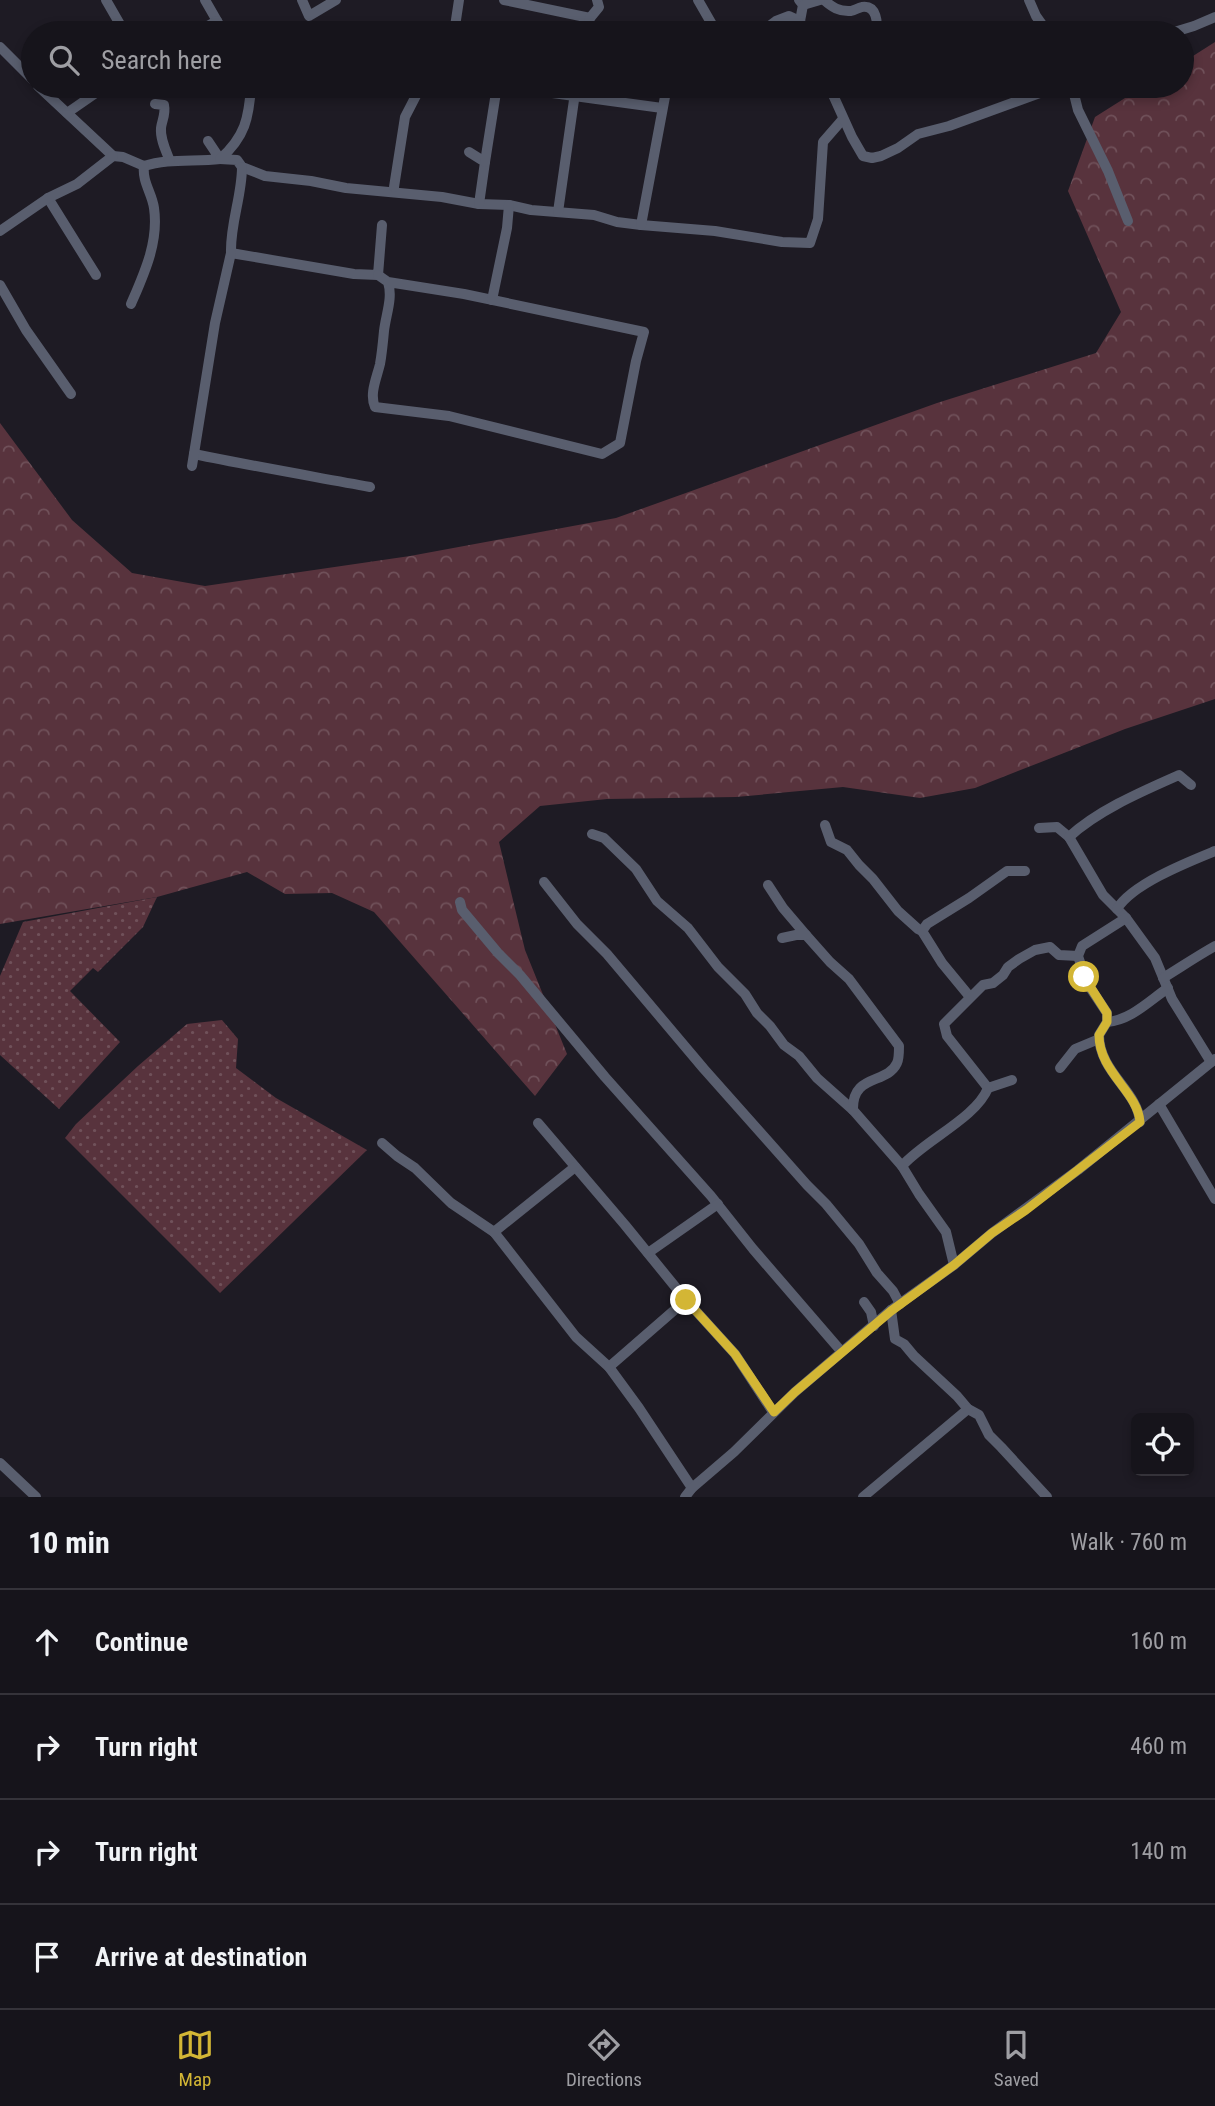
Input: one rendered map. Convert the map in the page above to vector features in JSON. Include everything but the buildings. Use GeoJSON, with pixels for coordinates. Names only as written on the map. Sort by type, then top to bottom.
{"type":"FeatureCollection","features":[{"type":"Feature","properties":{"kind":"street"},"geometry":{"type":"LineString","coordinates":[[106,0],[118,21]]}},
{"type":"Feature","properties":{"kind":"street"},"geometry":{"type":"LineString","coordinates":[[205,0],[217,21]]}},
{"type":"Feature","properties":{"kind":"street"},"geometry":{"type":"LineString","coordinates":[[302,0],[309,16],[336,0]]}},
{"type":"Feature","properties":{"kind":"street"},"geometry":{"type":"LineString","coordinates":[[456,21],[459,0]]}},
{"type":"Feature","properties":{"kind":"street"},"geometry":{"type":"LineString","coordinates":[[505,0],[590,18]]}},
{"type":"Feature","properties":{"kind":"street"},"geometry":{"type":"LineString","coordinates":[[589,21],[599,7],[597,0]]}},
{"type":"Feature","properties":{"kind":"street"},"geometry":{"type":"LineString","coordinates":[[698,0],[710,21]]}},
{"type":"Feature","properties":{"kind":"street"},"geometry":{"type":"LineString","coordinates":[[778,21],[789,16],[800,21],[801,3],[822,0],[842,10],[850,11],[863,6],[870,8],[877,21]]}},
{"type":"Feature","properties":{"kind":"street"},"geometry":{"type":"LineString","coordinates":[[1029,0],[1040,21]]}},
{"type":"Feature","properties":{"kind":"street"},"geometry":{"type":"LineString","coordinates":[[1194,26],[1215,17]]}},
{"type":"Feature","properties":{"kind":"street"},"geometry":{"type":"LineString","coordinates":[[0,47],[21,68]]}},
{"type":"Feature","properties":{"kind":"street"},"geometry":{"type":"LineString","coordinates":[[51,98],[113,156],[123,157],[144,166],[170,161],[198,162],[220,159],[265,176],[346,188],[594,215],[617,222],[810,243],[818,219],[823,142],[844,119]]}},
{"type":"Feature","properties":{"kind":"street"},"geometry":{"type":"LineString","coordinates":[[67,113],[89,98]]}},
{"type":"Feature","properties":{"kind":"street"},"geometry":{"type":"LineString","coordinates":[[220,159],[235,146],[245,126],[249,98]]}},
{"type":"Feature","properties":{"kind":"street"},"geometry":{"type":"LineString","coordinates":[[394,187],[405,117],[415,98]]}},
{"type":"Feature","properties":{"kind":"street"},"geometry":{"type":"LineString","coordinates":[[479,204],[497,98]]}},
{"type":"Feature","properties":{"kind":"street"},"geometry":{"type":"LineString","coordinates":[[558,212],[574,98]]}},
{"type":"Feature","properties":{"kind":"street"},"geometry":{"type":"LineString","coordinates":[[611,98],[662,108]]}},
{"type":"Feature","properties":{"kind":"street"},"geometry":{"type":"LineString","coordinates":[[641,225],[664,98]]}},
{"type":"Feature","properties":{"kind":"street"},"geometry":{"type":"LineString","coordinates":[[834,98],[863,156],[872,158],[898,148],[918,134],[949,126],[1026,98]]}},
{"type":"Feature","properties":{"kind":"street"},"geometry":{"type":"LineString","coordinates":[[1075,98],[1128,221]]}},
{"type":"Feature","properties":{"kind":"street"},"geometry":{"type":"LineString","coordinates":[[155,104],[164,105],[161,129],[170,161]]}},
{"type":"Feature","properties":{"kind":"street"},"geometry":{"type":"LineString","coordinates":[[208,141],[220,159]]}},
{"type":"Feature","properties":{"kind":"street"},"geometry":{"type":"LineString","coordinates":[[192,466],[215,323],[238,209],[239,164],[235,146]]}},
{"type":"Feature","properties":{"kind":"street"},"geometry":{"type":"LineString","coordinates":[[469,152],[485,162]]}},
{"type":"Feature","properties":{"kind":"street"},"geometry":{"type":"LineString","coordinates":[[0,231],[48,198],[77,184],[113,156]]}},
{"type":"Feature","properties":{"kind":"street"},"geometry":{"type":"LineString","coordinates":[[131,304],[146,267],[156,225],[151,193],[143,176],[144,166]]}},
{"type":"Feature","properties":{"kind":"street"},"geometry":{"type":"LineString","coordinates":[[431,207],[442,197]]}},
{"type":"Feature","properties":{"kind":"street"},"geometry":{"type":"LineString","coordinates":[[48,198],[96,275]]}},
{"type":"Feature","properties":{"kind":"street"},"geometry":{"type":"LineString","coordinates":[[492,300],[509,205]]}},
{"type":"Feature","properties":{"kind":"street"},"geometry":{"type":"LineString","coordinates":[[377,275],[382,225]]}},
{"type":"Feature","properties":{"kind":"street"},"geometry":{"type":"LineString","coordinates":[[231,253],[354,274],[377,275],[388,282],[492,300],[644,332],[620,443],[602,454],[449,416],[375,407],[373,393],[383,349],[389,304],[388,282]]}},
{"type":"Feature","properties":{"kind":"street"},"geometry":{"type":"LineString","coordinates":[[0,285],[26,330],[71,394]]}},
{"type":"Feature","properties":{"kind":"street"},"geometry":{"type":"LineString","coordinates":[[194,454],[272,471],[308,474],[370,487]]}},
{"type":"Feature","properties":{"kind":"street"},"geometry":{"type":"LineString","coordinates":[[1069,837],[1086,823],[1179,775],[1191,785]]}},
{"type":"Feature","properties":{"kind":"street"},"geometry":{"type":"LineString","coordinates":[[825,825],[831,842],[847,850],[898,911],[922,931],[970,997]]}},
{"type":"Feature","properties":{"kind":"street"},"geometry":{"type":"LineString","coordinates":[[382,1143],[415,1168],[450,1203],[494,1232],[576,1337],[609,1367],[639,1408],[689,1492],[841,1351],[1140,1122],[1213,1061],[1172,999],[1155,958],[1126,918],[1103,895],[1069,837],[1057,827],[1039,828]]}},
{"type":"Feature","properties":{"kind":"street"},"geometry":{"type":"LineString","coordinates":[[592,834],[604,838],[636,869],[657,901],[688,928],[784,1045],[799,1056],[817,1078],[853,1110],[902,1166],[946,1232],[954,1265]]}},
{"type":"Feature","properties":{"kind":"street"},"geometry":{"type":"LineString","coordinates":[[1117,909],[1128,896],[1158,876],[1215,851]]}},
{"type":"Feature","properties":{"kind":"street"},"geometry":{"type":"LineString","coordinates":[[922,931],[927,924],[970,898],[1007,870],[1025,871]]}},
{"type":"Feature","properties":{"kind":"street"},"geometry":{"type":"LineString","coordinates":[[544,883],[577,925],[607,954],[704,1069],[859,1244],[877,1273],[894,1291],[900,1304]]}},
{"type":"Feature","properties":{"kind":"street"},"geometry":{"type":"LineString","coordinates":[[768,885],[806,935],[849,979],[899,1046],[897,1063],[856,1092],[853,1110]]}},
{"type":"Feature","properties":{"kind":"street"},"geometry":{"type":"LineString","coordinates":[[460,902],[463,910],[498,953],[718,1204],[841,1351]]}},
{"type":"Feature","properties":{"kind":"street"},"geometry":{"type":"LineString","coordinates":[[1126,918],[1082,946],[1078,956],[1087,983],[1107,1013],[1107,1022],[1099,1035],[1107,1065],[1137,1108],[1140,1122]]}},
{"type":"Feature","properties":{"kind":"street"},"geometry":{"type":"LineString","coordinates":[[782,938],[796,934],[806,935]]}},
{"type":"Feature","properties":{"kind":"street"},"geometry":{"type":"LineString","coordinates":[[1163,978],[1215,946]]}},
{"type":"Feature","properties":{"kind":"street"},"geometry":{"type":"LineString","coordinates":[[988,1088],[954,1046],[944,1024],[984,985],[993,983],[1008,967],[1035,950],[1050,947],[1059,954],[1078,956]]}},
{"type":"Feature","properties":{"kind":"street"},"geometry":{"type":"LineString","coordinates":[[1107,1022],[1127,1017],[1168,988]]}},
{"type":"Feature","properties":{"kind":"street"},"geometry":{"type":"LineString","coordinates":[[1060,1068],[1075,1049],[1099,1039]]}},
{"type":"Feature","properties":{"kind":"street"},"geometry":{"type":"LineString","coordinates":[[902,1166],[916,1151],[978,1105],[988,1088],[1012,1080]]}},
{"type":"Feature","properties":{"kind":"street"},"geometry":{"type":"LineString","coordinates":[[1159,1104],[1215,1199]]}},
{"type":"Feature","properties":{"kind":"street"},"geometry":{"type":"LineString","coordinates":[[538,1123],[686,1300],[735,1354],[774,1412]]}},
{"type":"Feature","properties":{"kind":"street"},"geometry":{"type":"LineString","coordinates":[[494,1232],[575,1167]]}},
{"type":"Feature","properties":{"kind":"street"},"geometry":{"type":"LineString","coordinates":[[648,1253],[718,1204]]}},
{"type":"Feature","properties":{"kind":"street"},"geometry":{"type":"LineString","coordinates":[[609,1367],[686,1300]]}},
{"type":"Feature","properties":{"kind":"street"},"geometry":{"type":"LineString","coordinates":[[864,1302],[871,1312],[874,1326]]}},
{"type":"Feature","properties":{"kind":"street"},"geometry":{"type":"LineString","coordinates":[[891,1311],[895,1339],[904,1344],[968,1409],[979,1415],[995,1443],[1047,1497]]}},
{"type":"Feature","properties":{"kind":"street"},"geometry":{"type":"LineString","coordinates":[[863,1497],[968,1409]]}},
{"type":"Feature","properties":{"kind":"street"},"geometry":{"type":"LineString","coordinates":[[0,1463],[36,1497]]}},
{"type":"Feature","properties":{"kind":"green space"},"geometry":{"type":"Polygon","coordinates":[[[1215,42],[1215,699],[1125,729],[975,788],[920,798],[843,787],[736,797],[607,799],[540,806],[499,842],[525,950],[567,1054],[535,1096],[374,912],[332,893],[285,894],[247,872],[157,897],[0,924],[0,423],[72,520],[132,573],[205,586],[410,556],[616,518],[937,403],[1096,353],[1121,312],[1068,191],[1095,117],[1125,98],[1194,98],[1194,55],[1215,42]]]}},
{"type":"Feature","properties":{"kind":"green space"},"geometry":{"type":"Polygon","coordinates":[[[157,897],[143,927],[98,972],[93,968],[70,991],[120,1042],[59,1109],[0,1055],[0,976],[23,922],[157,897]]]}},
{"type":"Feature","properties":{"kind":"green space"},"geometry":{"type":"Polygon","coordinates":[[[222,1020],[238,1039],[236,1068],[276,1098],[367,1150],[220,1293],[65,1138],[76,1124],[138,1066],[187,1024],[222,1020]]]}},
{"type":"Feature","properties":{"kind":"route"},"geometry":{"type":"LineString","coordinates":[[686,1300],[735,1354],[774,1412],[841,1351],[891,1311],[1140,1122],[1137,1108],[1103,1056],[1099,1035],[1108,1017],[1104,1006],[1084,977]]}}]}
